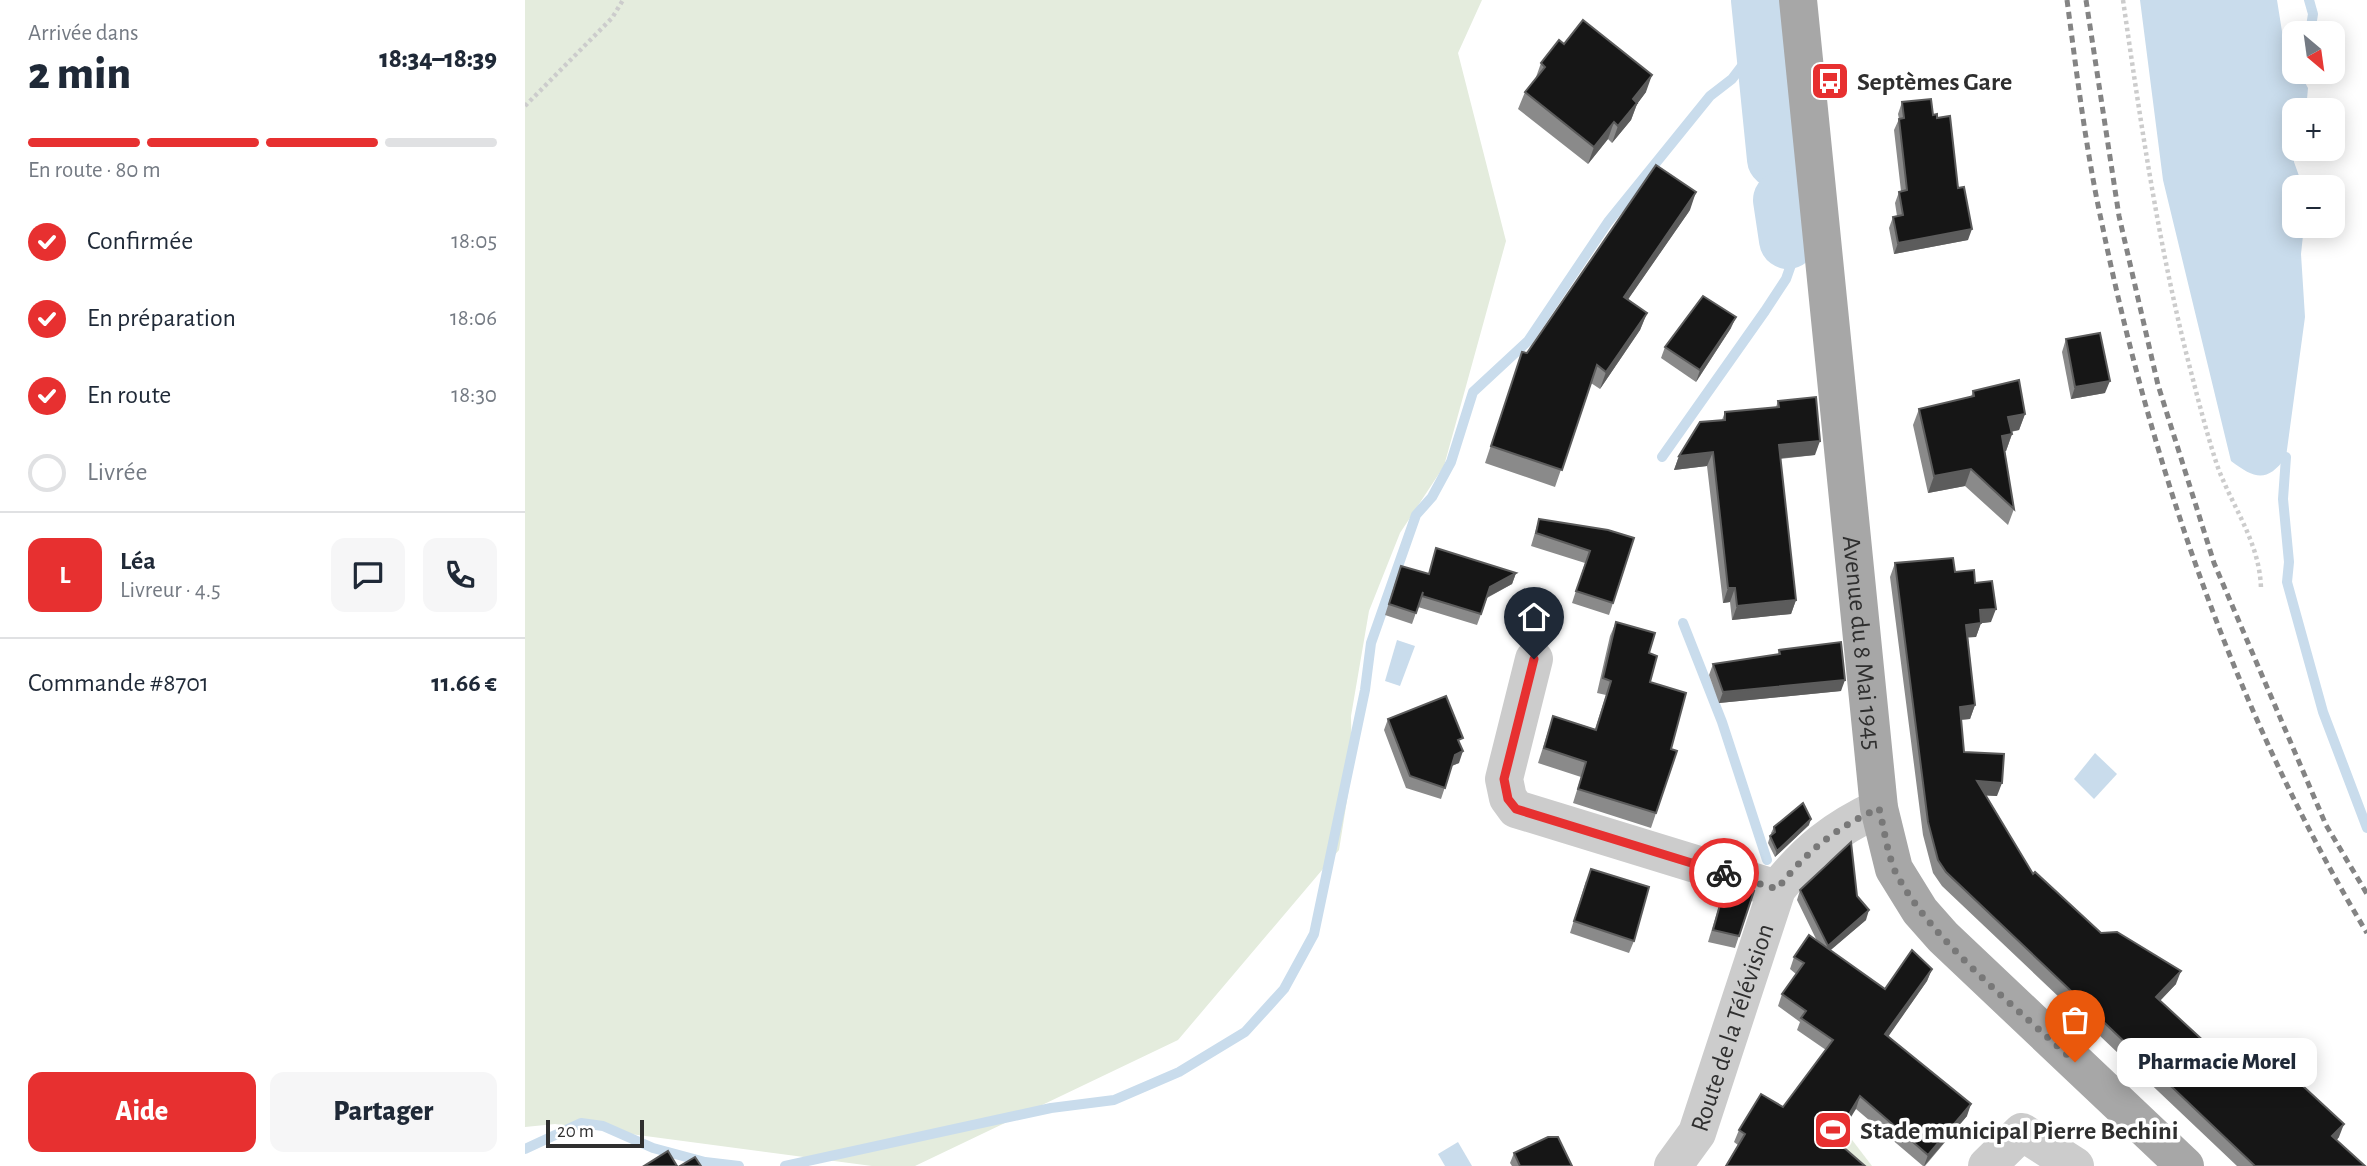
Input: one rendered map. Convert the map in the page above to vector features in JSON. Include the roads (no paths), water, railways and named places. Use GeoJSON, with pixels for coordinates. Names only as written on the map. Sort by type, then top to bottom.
{"type":"FeatureCollection","features":[{"type":"Feature","properties":{"kind":"main road","name":"Avenue du 8 Mai 1945"},"geometry":{"type":"LineString","coordinates":[[1798,0],[1879,808],[1894,869],[1920,911],[1943,937],[2178,1164]]}},
{"type":"Feature","properties":{"kind":"street"},"geometry":{"type":"LineString","coordinates":[[1534,659],[1504,779],[1508,799],[1516,809],[1777,889]]}},
{"type":"Feature","properties":{"kind":"street","name":"Route de la Télévision"},"geometry":{"type":"LineString","coordinates":[[1674,1166],[1697,1133],[1777,889],[1803,856],[1846,823],[1879,808]]}},
{"type":"Feature","properties":{"kind":"street"},"geometry":{"type":"LineString","coordinates":[[1999,1162],[2022,1132],[2075,1166]]}},
{"type":"Feature","properties":{"kind":"water"},"geometry":{"type":"Polygon","coordinates":[[[2140,0],[2277,0],[2282,31],[2282,84],[2306,84],[2308,88],[2307,98],[2282,98],[2282,161],[2294,161],[2299,175],[2282,175],[2282,238],[2303,238],[2301,254],[2305,317],[2286,457],[2267,474],[2254,475],[2231,461],[2163,180],[2140,0]]]}},
{"type":"Feature","properties":{"kind":"water"},"geometry":{"type":"Polygon","coordinates":[[[1397,640],[1415,646],[1400,686],[1385,681],[1397,640]]]}},
{"type":"Feature","properties":{"kind":"water"},"geometry":{"type":"Polygon","coordinates":[[[2095,753],[2117,774],[2094,799],[2074,779],[2095,753]]]}},
{"type":"Feature","properties":{"kind":"water"},"geometry":{"type":"Polygon","coordinates":[[[1458,1142],[1472,1166],[1445,1166],[1438,1154],[1458,1142]]]}},
{"type":"Feature","properties":{"kind":"waterway"},"geometry":{"type":"LineString","coordinates":[[1760,0],[1776,159]]}},
{"type":"Feature","properties":{"kind":"waterway"},"geometry":{"type":"LineString","coordinates":[[2309,0],[2312,21]]}},
{"type":"Feature","properties":{"kind":"waterway"},"geometry":{"type":"LineString","coordinates":[[785,1166],[1051,1108],[1114,1100],[1179,1072],[1245,1032],[1284,989],[1314,934],[1365,690],[1371,643],[1416,515],[1432,497],[1451,462],[1473,392],[1528,341],[1608,222],[1710,96],[1732,79],[1764,37]]}},
{"type":"Feature","properties":{"kind":"waterway"},"geometry":{"type":"LineString","coordinates":[[1782,200],[1788,240]]}},
{"type":"Feature","properties":{"kind":"waterway"},"geometry":{"type":"LineString","coordinates":[[1662,457],[1765,311],[1786,279],[1792,262]]}},
{"type":"Feature","properties":{"kind":"waterway"},"geometry":{"type":"LineString","coordinates":[[2286,457],[2283,499],[2289,562],[2287,582],[2323,712],[2367,828]]}},
{"type":"Feature","properties":{"kind":"waterway"},"geometry":{"type":"LineString","coordinates":[[1683,623],[1722,722],[1767,860]]}},
{"type":"Feature","properties":{"kind":"waterway"},"geometry":{"type":"LineString","coordinates":[[525,1149],[581,1123],[603,1126],[653,1148],[705,1162],[739,1166]]}},
{"type":"Feature","properties":{"kind":"railway"},"geometry":{"type":"LineString","coordinates":[[2067,0],[2096,196],[2123,317],[2174,500],[2239,679],[2320,851],[2367,933]]}},
{"type":"Feature","properties":{"kind":"railway"},"geometry":{"type":"LineString","coordinates":[[2086,0],[2119,216],[2158,385],[2214,563],[2326,825],[2367,894]]}},
{"type":"Feature","properties":{"kind":"place","name":"Septèmes Gare"},"geometry":{"type":"Point","coordinates":[1830,81]}},
{"type":"Feature","properties":{"kind":"place","name":"Pharmacie Morel"},"geometry":{"type":"Point","coordinates":[2075,1062]}},
{"type":"Feature","properties":{"kind":"place","name":"Stade municipal Pierre Bechini"},"geometry":{"type":"Point","coordinates":[1833,1130]}}]}
